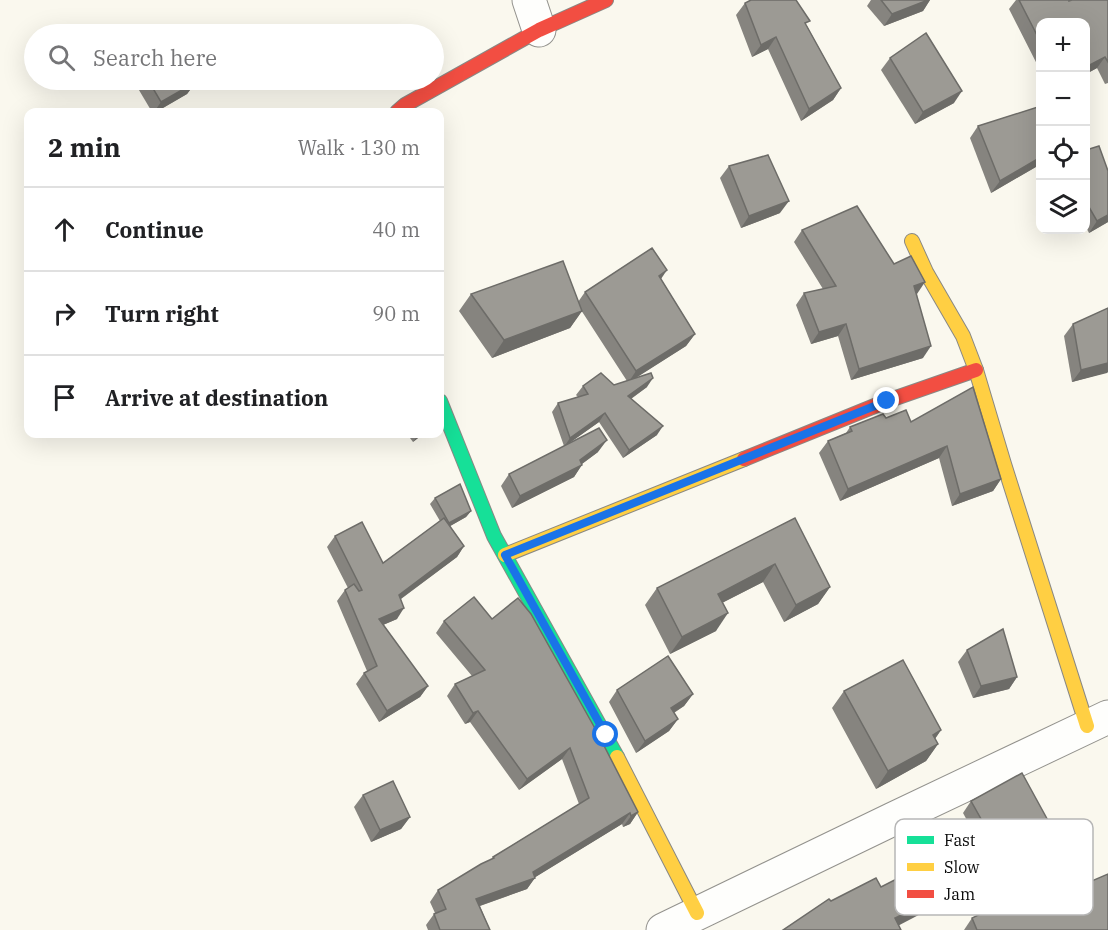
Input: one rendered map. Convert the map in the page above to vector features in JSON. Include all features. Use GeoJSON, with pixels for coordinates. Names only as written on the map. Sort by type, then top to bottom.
{"type":"FeatureCollection","features":[{"type":"Feature","properties":{"kind":"street"},"geometry":{"type":"LineString","coordinates":[[529,0],[539,30]]}},
{"type":"Feature","properties":{"kind":"street"},"geometry":{"type":"LineString","coordinates":[[444,83],[539,30],[606,0]]}},
{"type":"Feature","properties":{"kind":"street"},"geometry":{"type":"LineString","coordinates":[[402,108],[432,90]]}},
{"type":"Feature","properties":{"kind":"street"},"geometry":{"type":"LineString","coordinates":[[663,930],[1097,722],[1004,464],[976,369],[963,336],[926,272],[912,241]]}},
{"type":"Feature","properties":{"kind":"street"},"geometry":{"type":"LineString","coordinates":[[505,555],[887,401],[976,369]]}},
{"type":"Feature","properties":{"kind":"street"},"geometry":{"type":"LineString","coordinates":[[444,411],[494,536],[606,735],[697,913]]}},
{"type":"Feature","properties":{"kind":"building"},"geometry":{"type":"Polygon","coordinates":[[[751,0],[796,0],[810,21],[805,23],[841,88],[809,109],[776,37],[761,45],[745,3],[751,0]]]}},
{"type":"Feature","properties":{"kind":"building"},"geometry":{"type":"Polygon","coordinates":[[[881,0],[928,0],[892,14],[881,0]]]}},
{"type":"Feature","properties":{"kind":"building"},"geometry":{"type":"Polygon","coordinates":[[[1019,0],[1108,0],[1108,62],[1105,57],[1090,65],[1090,18],[1036,18],[1036,33],[1019,0]]]}},
{"type":"Feature","properties":{"kind":"building"},"geometry":{"type":"Polygon","coordinates":[[[926,33],[962,91],[923,112],[890,58],[926,33]]]}},
{"type":"Feature","properties":{"kind":"building"},"geometry":{"type":"Polygon","coordinates":[[[154,90],[182,90],[161,102],[154,90]]]}},
{"type":"Feature","properties":{"kind":"building"},"geometry":{"type":"Polygon","coordinates":[[[1036,108],[1036,160],[1000,181],[978,126],[1036,108]]]}},
{"type":"Feature","properties":{"kind":"building"},"geometry":{"type":"Polygon","coordinates":[[[1099,146],[1108,171],[1108,215],[1097,221],[1090,209],[1090,149],[1099,146]]]}},
{"type":"Feature","properties":{"kind":"building"},"geometry":{"type":"Polygon","coordinates":[[[768,155],[789,201],[749,216],[729,166],[768,155]]]}},
{"type":"Feature","properties":{"kind":"building"},"geometry":{"type":"Polygon","coordinates":[[[857,206],[894,264],[911,256],[925,282],[914,286],[931,346],[859,369],[846,324],[819,332],[804,293],[836,286],[802,230],[857,206]]]}},
{"type":"Feature","properties":{"kind":"building"},"geometry":{"type":"Polygon","coordinates":[[[652,248],[667,270],[659,276],[695,334],[636,371],[585,292],[652,248]]]}},
{"type":"Feature","properties":{"kind":"building"},"geometry":{"type":"Polygon","coordinates":[[[563,261],[582,311],[504,340],[471,294],[563,261]]]}},
{"type":"Feature","properties":{"kind":"building"},"geometry":{"type":"Polygon","coordinates":[[[1108,308],[1108,363],[1081,370],[1073,324],[1108,308]]]}},
{"type":"Feature","properties":{"kind":"building"},"geometry":{"type":"Polygon","coordinates":[[[601,373],[614,385],[651,373],[653,378],[628,396],[663,426],[629,450],[605,413],[570,438],[558,403],[588,394],[583,386],[601,373]]]}},
{"type":"Feature","properties":{"kind":"building"},"geometry":{"type":"Polygon","coordinates":[[[973,387],[1001,479],[960,494],[947,446],[848,489],[828,441],[852,431],[850,427],[883,414],[886,418],[906,410],[911,422],[973,387]]]}},
{"type":"Feature","properties":{"kind":"building"},"geometry":{"type":"Polygon","coordinates":[[[599,428],[607,440],[580,460],[582,465],[520,496],[509,474],[599,428]]]}},
{"type":"Feature","properties":{"kind":"building"},"geometry":{"type":"Polygon","coordinates":[[[460,484],[471,511],[449,523],[435,498],[460,484]]]}},
{"type":"Feature","properties":{"kind":"building"},"geometry":{"type":"Polygon","coordinates":[[[444,518],[464,546],[399,595],[404,608],[379,619],[428,686],[387,711],[364,673],[377,666],[345,590],[354,584],[359,591],[362,590],[335,536],[362,522],[383,563],[444,518]]]}},
{"type":"Feature","properties":{"kind":"building"},"geometry":{"type":"Polygon","coordinates":[[[795,518],[830,587],[796,605],[775,564],[718,594],[728,613],[682,637],[657,588],[795,518]]]}},
{"type":"Feature","properties":{"kind":"building"},"geometry":{"type":"Polygon","coordinates":[[[474,597],[492,619],[518,598],[531,614],[597,732],[638,812],[631,816],[630,813],[533,872],[535,878],[476,899],[490,930],[440,930],[434,914],[446,909],[438,890],[494,858],[589,798],[570,748],[527,779],[478,711],[473,713],[455,684],[485,670],[444,621],[474,597]]]}},
{"type":"Feature","properties":{"kind":"building"},"geometry":{"type":"Polygon","coordinates":[[[1003,629],[1017,677],[981,686],[967,650],[1003,629]]]}},
{"type":"Feature","properties":{"kind":"building"},"geometry":{"type":"Polygon","coordinates":[[[668,656],[693,694],[671,708],[678,719],[645,741],[617,690],[668,656]]]}},
{"type":"Feature","properties":{"kind":"building"},"geometry":{"type":"Polygon","coordinates":[[[903,660],[941,730],[933,735],[938,744],[888,771],[844,691],[903,660]]]}},
{"type":"Feature","properties":{"kind":"building"},"geometry":{"type":"Polygon","coordinates":[[[1022,773],[1047,819],[981,819],[971,801],[1022,773]]]}},
{"type":"Feature","properties":{"kind":"building"},"geometry":{"type":"Polygon","coordinates":[[[393,781],[410,817],[380,830],[363,795],[393,781]]]}},
{"type":"Feature","properties":{"kind":"building"},"geometry":{"type":"Polygon","coordinates":[[[1108,874],[1108,930],[977,930],[972,918],[978,915],[1093,915],[1093,880],[1108,874]]]}},
{"type":"Feature","properties":{"kind":"building"},"geometry":{"type":"Polygon","coordinates":[[[876,878],[881,887],[895,880],[895,915],[901,915],[895,918],[901,930],[783,930],[829,899],[831,901],[876,878]]]}},
{"type":"Feature","properties":{"kind":"traffic: fast"},"geometry":{"type":"LineString","coordinates":[[444,411],[494,536],[617,757]]}},
{"type":"Feature","properties":{"kind":"traffic: slow"},"geometry":{"type":"LineString","coordinates":[[912,241],[926,272],[963,336],[976,370],[1087,726]]}},
{"type":"Feature","properties":{"kind":"traffic: slow"},"geometry":{"type":"LineString","coordinates":[[505,555],[744,459]]}},
{"type":"Feature","properties":{"kind":"traffic: slow"},"geometry":{"type":"LineString","coordinates":[[617,757],[697,913]]}},
{"type":"Feature","properties":{"kind":"traffic: jam"},"geometry":{"type":"LineString","coordinates":[[444,83],[539,30],[606,0]]}},
{"type":"Feature","properties":{"kind":"traffic: jam"},"geometry":{"type":"LineString","coordinates":[[402,108],[432,90]]}},
{"type":"Feature","properties":{"kind":"traffic: jam"},"geometry":{"type":"LineString","coordinates":[[744,459],[887,401],[976,370]]}},
{"type":"Feature","properties":{"kind":"route"},"geometry":{"type":"LineString","coordinates":[[606,735],[505,555],[887,401]]}}]}
